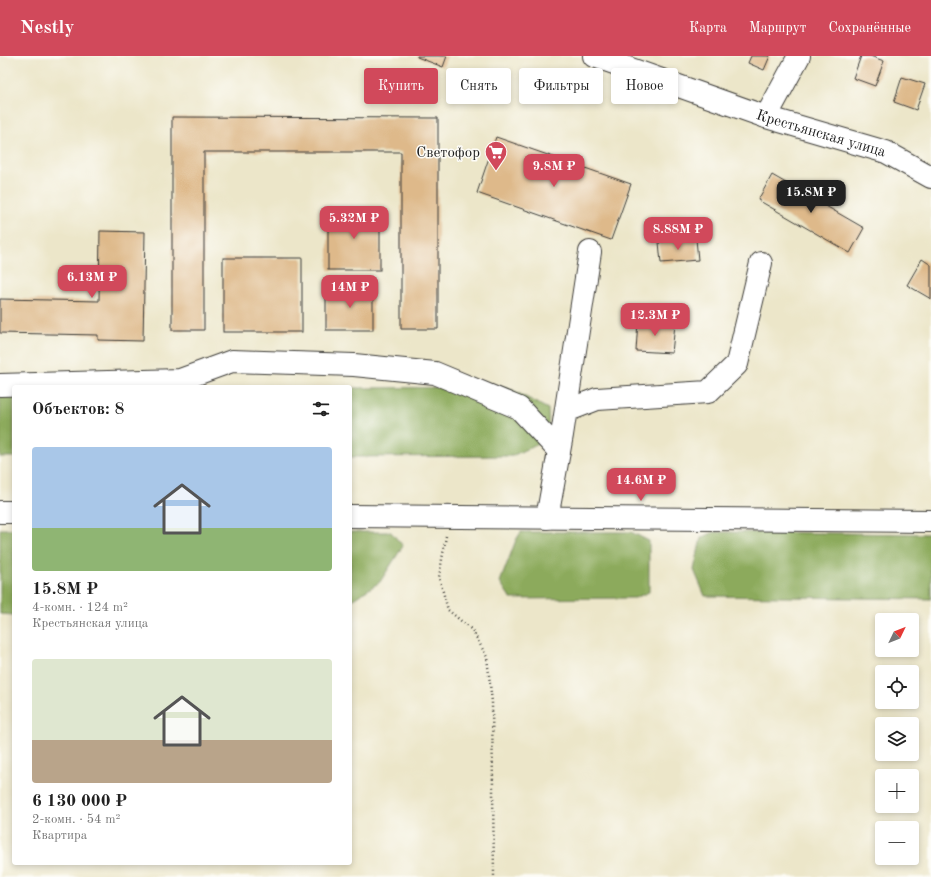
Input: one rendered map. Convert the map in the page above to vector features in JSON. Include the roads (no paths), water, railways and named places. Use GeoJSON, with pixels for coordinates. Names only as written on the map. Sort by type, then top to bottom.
{"type":"FeatureCollection","features":[{"type":"Feature","properties":{"kind":"street","name":"Крестьянская улица"},"geometry":{"type":"LineString","coordinates":[[594,56],[766,117],[886,152],[931,177]]}},
{"type":"Feature","properties":{"kind":"street"},"geometry":{"type":"LineString","coordinates":[[766,117],[799,56]]}},
{"type":"Feature","properties":{"kind":"street"},"geometry":{"type":"LineString","coordinates":[[546,518],[566,411],[590,252]]}},
{"type":"Feature","properties":{"kind":"street"},"geometry":{"type":"LineString","coordinates":[[566,411],[597,399],[708,392],[738,364],[761,263]]}},
{"type":"Feature","properties":{"kind":"street"},"geometry":{"type":"LineString","coordinates":[[0,385],[180,380],[232,362],[354,365],[435,373],[519,408],[559,451]]}},
{"type":"Feature","properties":{"kind":"street"},"geometry":{"type":"LineString","coordinates":[[0,512],[12,512]]}},
{"type":"Feature","properties":{"kind":"street"},"geometry":{"type":"LineString","coordinates":[[352,516],[931,521]]}},
{"type":"Feature","properties":{"kind":"place","name":"Светофор"},"geometry":{"type":"Point","coordinates":[496,172]}}]}
